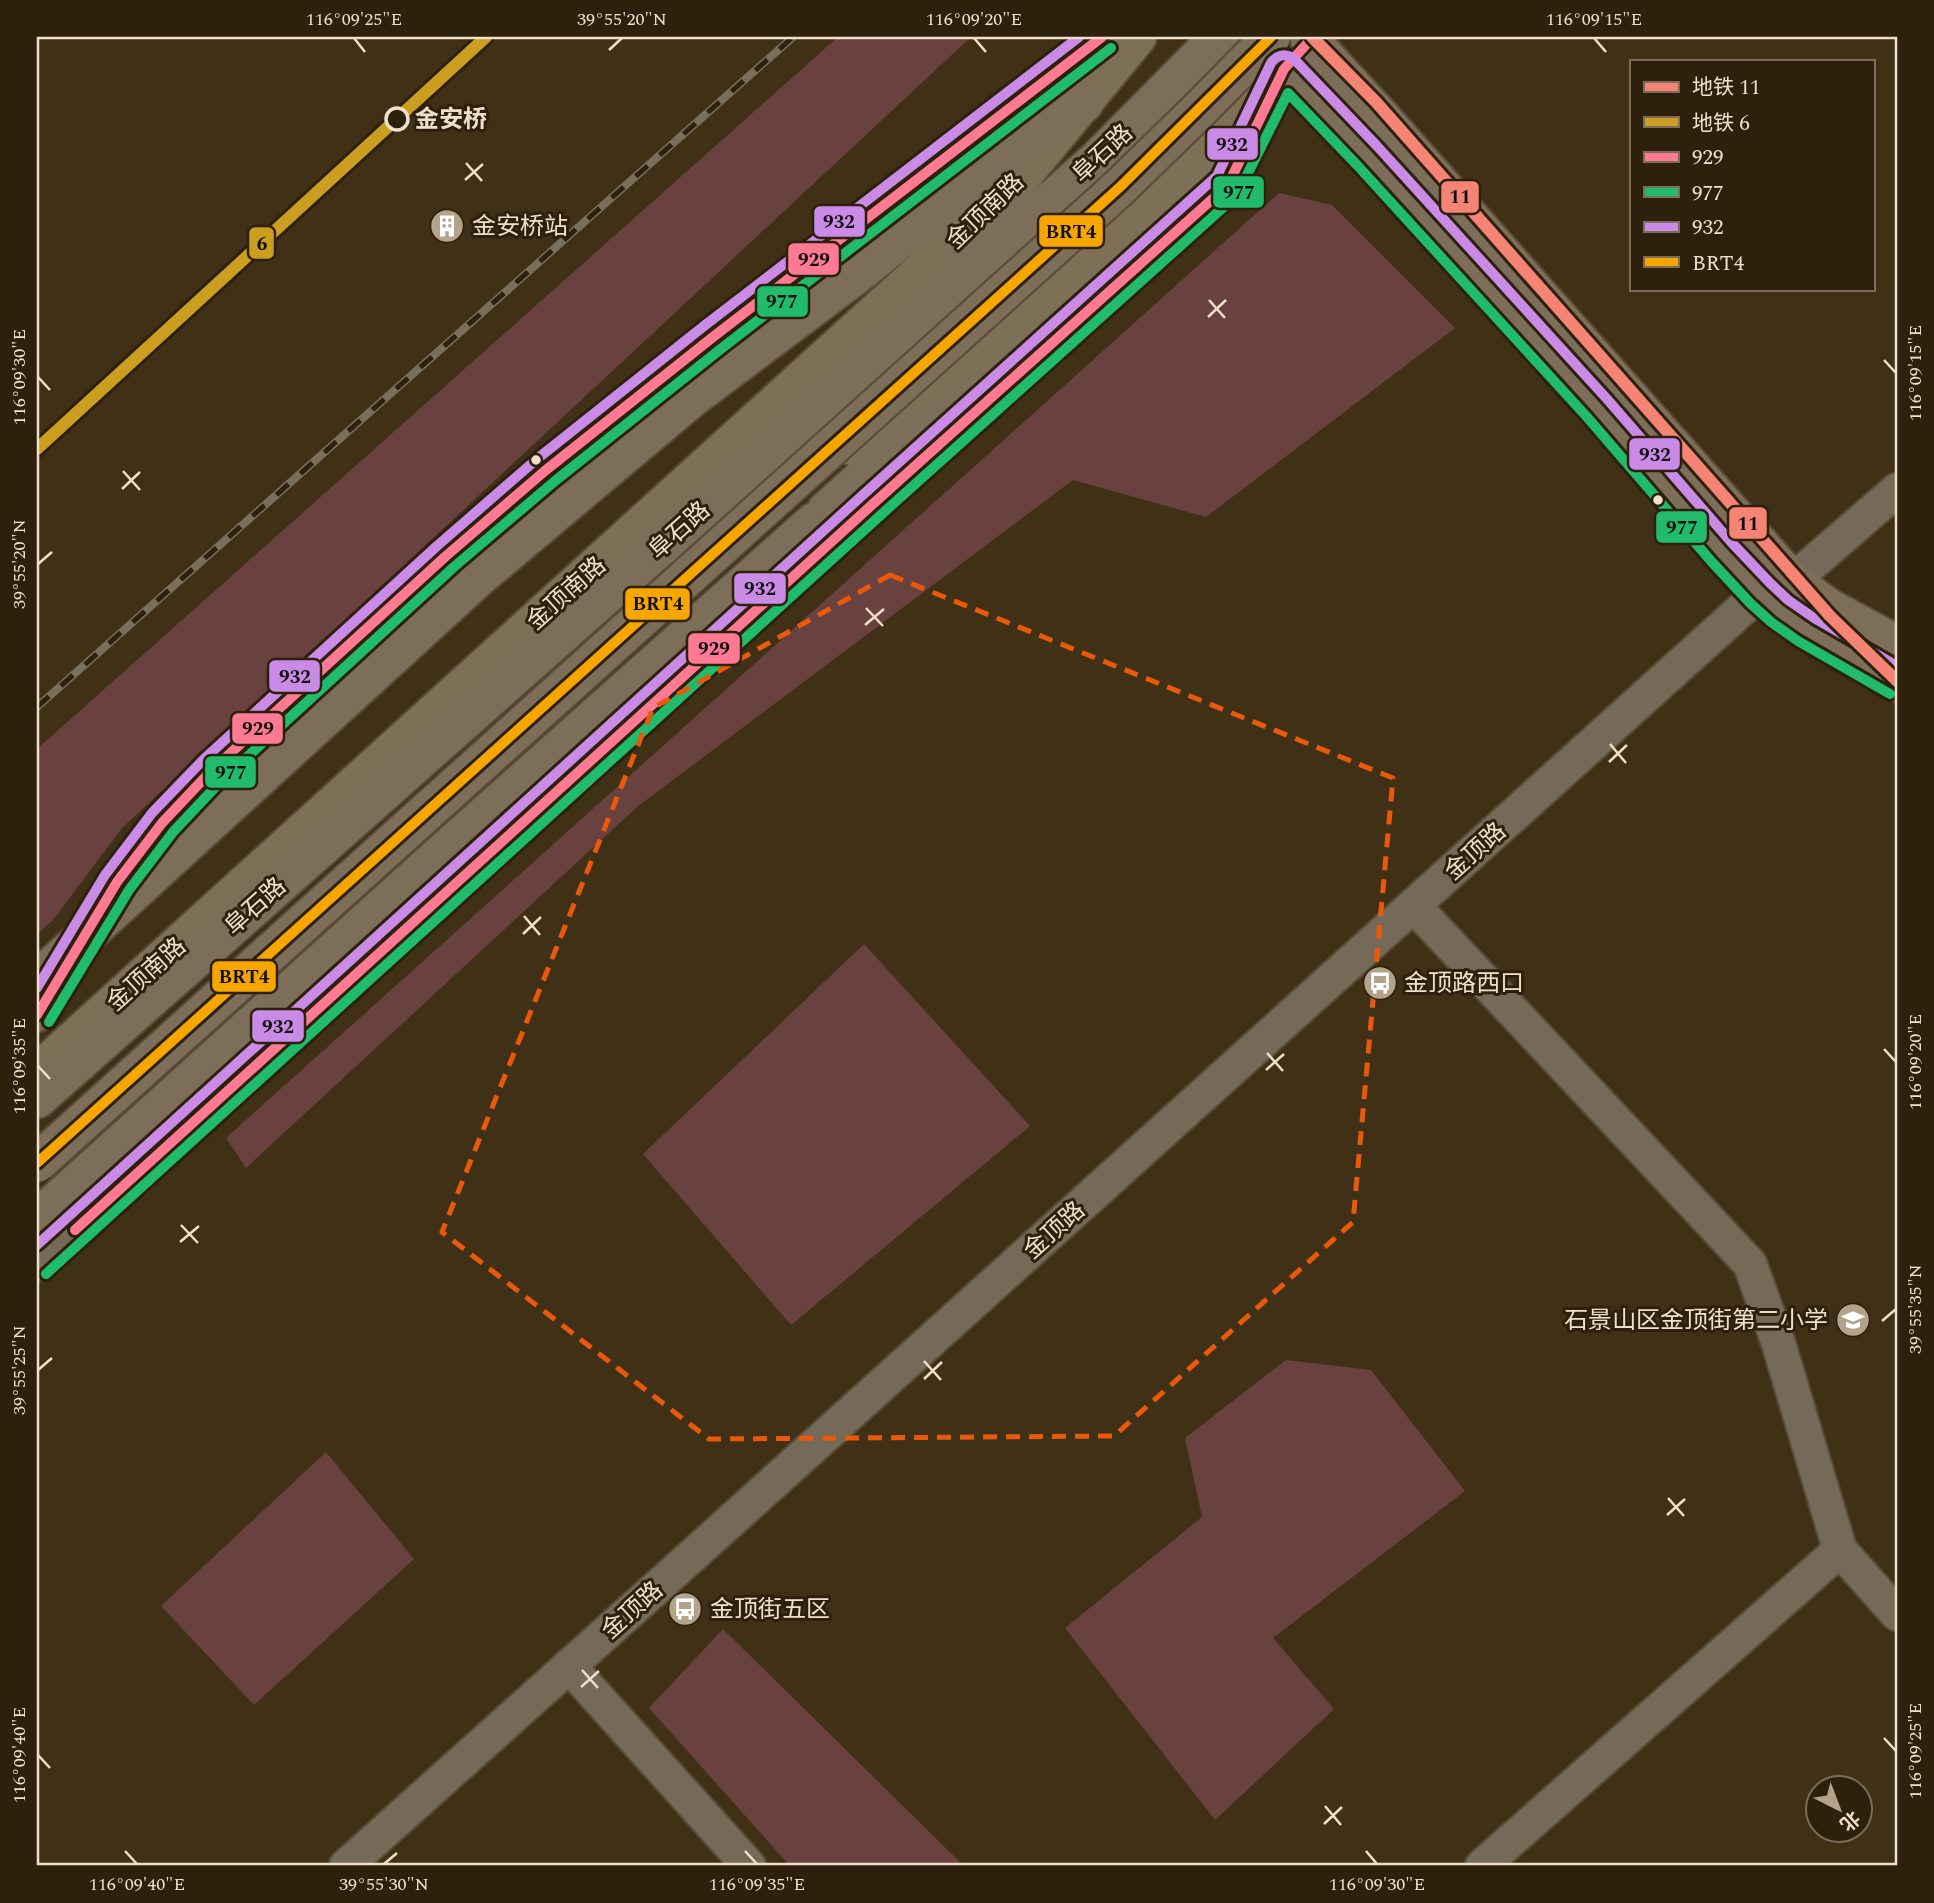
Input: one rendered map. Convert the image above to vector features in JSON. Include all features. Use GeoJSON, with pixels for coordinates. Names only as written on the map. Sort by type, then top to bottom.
{"type":"FeatureCollection","features":[{"type":"Feature","properties":{"kind":"highway","name":"阜石路"},"geometry":{"type":"LineString","coordinates":[[37,1099],[1097,160],[1219,37]]}},
{"type":"Feature","properties":{"kind":"highway"},"geometry":{"type":"LineString","coordinates":[[1310,38],[1389,126],[1776,587],[1779,611],[1806,630],[1897,682]]}},
{"type":"Feature","properties":{"kind":"highway"},"geometry":{"type":"LineString","coordinates":[[1277,53],[1597,408],[1722,552],[1776,587],[1829,608],[1897,645]]}},
{"type":"Feature","properties":{"kind":"highway","name":"阜石路"},"geometry":{"type":"LineString","coordinates":[[37,1163],[1120,187],[1199,110],[1277,53]]}},
{"type":"Feature","properties":{"kind":"highway"},"geometry":{"type":"LineString","coordinates":[[37,979],[480,576],[693,397],[865,268],[985,170],[1084,103]]}},
{"type":"Feature","properties":{"kind":"highway"},"geometry":{"type":"LineString","coordinates":[[37,1219],[902,443],[1047,349]]}},
{"type":"Feature","properties":{"kind":"highway"},"geometry":{"type":"LineString","coordinates":[[814,522],[873,503]]}},
{"type":"Feature","properties":{"kind":"main road","name":"金顶南路"},"geometry":{"type":"LineString","coordinates":[[37,1073],[1009,192],[1137,37]]}},
{"type":"Feature","properties":{"kind":"main road"},"geometry":{"type":"LineString","coordinates":[[1248,37],[1277,53]]}},
{"type":"Feature","properties":{"kind":"main road"},"geometry":{"type":"LineString","coordinates":[[902,443],[1013,333],[1216,144],[1258,99],[1277,53]]}},
{"type":"Feature","properties":{"kind":"main road"},"geometry":{"type":"LineString","coordinates":[[37,1175],[1186,139],[1277,53]]}},
{"type":"Feature","properties":{"kind":"main road"},"geometry":{"type":"LineString","coordinates":[[824,465],[1013,333]]}},
{"type":"Feature","properties":{"kind":"street"},"geometry":{"type":"LineString","coordinates":[[37,1015],[117,881],[162,823],[212,770],[436,565],[546,470],[713,337],[1102,37]]}},
{"type":"Feature","properties":{"kind":"street"},"geometry":{"type":"LineString","coordinates":[[37,1264],[873,503],[1228,185],[1277,53],[1310,38]]}},
{"type":"Feature","properties":{"kind":"street","name":"金顶路"},"geometry":{"type":"LineString","coordinates":[[346,1866],[1414,906],[1776,587],[1897,490]]}},
{"type":"Feature","properties":{"kind":"street"},"geometry":{"type":"LineString","coordinates":[[1414,906],[1750,1264],[1779,1345],[1840,1550],[1897,1614]]}},
{"type":"Feature","properties":{"kind":"street"},"geometry":{"type":"LineString","coordinates":[[37,1234],[75,1230]]}},
{"type":"Feature","properties":{"kind":"street"},"geometry":{"type":"LineString","coordinates":[[1482,1866],[1840,1550]]}},
{"type":"Feature","properties":{"kind":"street"},"geometry":{"type":"LineString","coordinates":[[569,1666],[749,1866]]}},
{"type":"Feature","properties":{"kind":"highlighted area"},"geometry":{"type":"Polygon","coordinates":[[[890,575],[1393,778],[1353,1222],[1114,1436],[709,1439],[442,1232],[653,708],[890,575]]]}},
{"type":"Feature","properties":{"kind":"shaded area"},"geometry":{"type":"Polygon","coordinates":[[[838,37],[971,37],[122,828],[53,920],[37,934],[37,749],[838,37]]]}},
{"type":"Feature","properties":{"kind":"shaded area"},"geometry":{"type":"Polygon","coordinates":[[[1279,193],[1332,205],[1455,328],[1206,517],[1073,480],[637,807],[246,1168],[226,1138],[1279,193]]]}},
{"type":"Feature","properties":{"kind":"shaded area"},"geometry":{"type":"Polygon","coordinates":[[[864,944],[1030,1126],[791,1325],[643,1154],[864,944]]]}},
{"type":"Feature","properties":{"kind":"shaded area"},"geometry":{"type":"Polygon","coordinates":[[[1286,1360],[1371,1370],[1465,1491],[1273,1638],[1334,1709],[1215,1820],[1065,1628],[1202,1517],[1185,1438],[1286,1360]]]}},
{"type":"Feature","properties":{"kind":"shaded area"},"geometry":{"type":"Polygon","coordinates":[[[326,1452],[414,1559],[254,1705],[161,1606],[326,1452]]]}},
{"type":"Feature","properties":{"kind":"shaded area"},"geometry":{"type":"Polygon","coordinates":[[[723,1629],[964,1866],[790,1866],[649,1708],[723,1629]]]}},
{"type":"Feature","properties":{"kind":"railway"},"geometry":{"type":"LineString","coordinates":[[37,707],[793,37]]}},
{"type":"Feature","properties":{"kind":"metro line","name":"6"},"geometry":{"type":"LineString","coordinates":[[37,449],[486,37]]}},
{"type":"Feature","properties":{"kind":"metro line","name":"11"},"geometry":{"type":"LineString","coordinates":[[1312,37],[1376,102],[1830,616],[1897,681]]}},
{"type":"Feature","properties":{"kind":"transit line","name":"932"},"geometry":{"type":"LineString","coordinates":[[37,988],[105,875],[152,813],[203,760],[437,546],[537,459],[704,326],[1079,37]]}},
{"type":"Feature","properties":{"kind":"transit line","name":"929"},"geometry":{"type":"LineString","coordinates":[[37,1015],[117,882],[162,823],[212,770],[446,556],[546,470],[713,337],[1102,37]]}},
{"type":"Feature","properties":{"kind":"transit line","name":"BRT4"},"geometry":{"type":"LineString","coordinates":[[37,1163],[1120,187],[1271,37]]}},
{"type":"Feature","properties":{"kind":"transit line","name":"929"},"geometry":{"type":"LineString","coordinates":[[75,1230],[874,503],[1228,185],[1284,69],[1313,37]]}},
{"type":"Feature","properties":{"kind":"transit line","name":"977"},"geometry":{"type":"LineString","coordinates":[[49,1022],[129,890],[173,832],[222,780],[455,566],[555,481],[722,348],[1111,48]]}},
{"type":"Feature","properties":{"kind":"transit line","name":"932"},"geometry":{"type":"LineString","coordinates":[[37,1245],[1217,176],[1271,63],[1281,56],[1293,58],[1377,146],[1770,583],[1814,618],[1897,666]]}},
{"type":"Feature","properties":{"kind":"transit line","name":"977"},"geometry":{"type":"LineString","coordinates":[[46,1274],[1237,195],[1288,93],[1587,417],[1750,603],[1798,641],[1890,694]]}},
{"type":"Feature","properties":{"kind":"place","name":"金安桥"},"geometry":{"type":"Point","coordinates":[397,119]}},
{"type":"Feature","properties":{"kind":"place","name":"金安桥站"},"geometry":{"type":"Point","coordinates":[447,226]}},
{"type":"Feature","properties":{"kind":"place","name":"金顶路西口"},"geometry":{"type":"Point","coordinates":[1380,983]}},
{"type":"Feature","properties":{"kind":"place","name":"石景山区金顶街第二小学"},"geometry":{"type":"Point","coordinates":[1853,1320]}},
{"type":"Feature","properties":{"kind":"place","name":"金顶街五区"},"geometry":{"type":"Point","coordinates":[685,1609]}}]}
